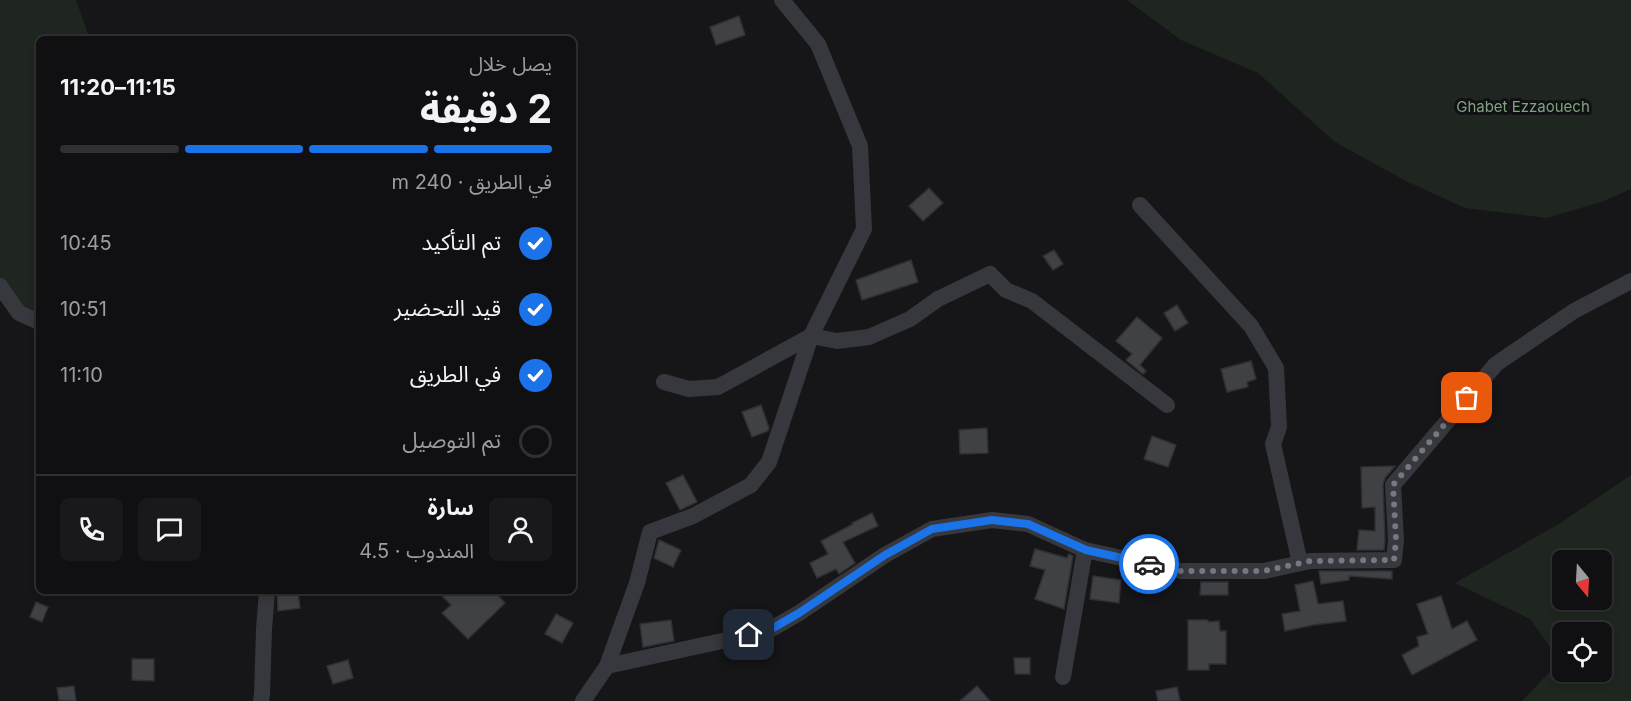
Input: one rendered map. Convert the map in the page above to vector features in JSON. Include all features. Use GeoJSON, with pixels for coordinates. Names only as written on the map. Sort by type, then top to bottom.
{"type":"FeatureCollection","features":[{"type":"Feature","properties":{"kind":"street"},"geometry":{"type":"LineString","coordinates":[[583,701],[606,666],[637,583],[650,532],[693,516],[751,485],[769,462],[811,336],[864,229],[860,146],[818,44],[782,0]]}},
{"type":"Feature","properties":{"kind":"street"},"geometry":{"type":"LineString","coordinates":[[1140,205],[1251,326],[1276,368],[1279,427],[1273,444],[1300,563]]}},
{"type":"Feature","properties":{"kind":"street"},"geometry":{"type":"LineString","coordinates":[[664,382],[689,389],[718,387],[811,336],[837,341],[869,337],[910,319],[938,299],[990,274],[1006,290],[1032,301],[1167,405]]}},
{"type":"Feature","properties":{"kind":"street"},"geometry":{"type":"LineString","coordinates":[[606,666],[768,631],[885,555],[932,529],[992,520],[1028,524],[1086,550],[1181,571],[1264,571],[1310,561],[1394,560],[1396,540],[1393,485],[1496,363],[1574,311],[1631,281]]}},
{"type":"Feature","properties":{"kind":"street"},"geometry":{"type":"LineString","coordinates":[[0,286],[19,313],[36,321]]}},
{"type":"Feature","properties":{"kind":"street"},"geometry":{"type":"LineString","coordinates":[[1063,677],[1086,550]]}},
{"type":"Feature","properties":{"kind":"street"},"geometry":{"type":"LineString","coordinates":[[261,701],[267,594]]}},
{"type":"Feature","properties":{"kind":"green space"},"geometry":{"type":"Polygon","coordinates":[[[0,0],[76,0],[89,36],[36,36],[36,316],[27,312],[0,279],[0,0]]]}},
{"type":"Feature","properties":{"kind":"green space","name":"Ghabet Ezzaouech"},"geometry":{"type":"Polygon","coordinates":[[[1127,0],[1631,0],[1631,189],[1604,201],[1547,218],[1465,208],[1406,181],[1335,142],[1258,73],[1181,40],[1127,0]]]}},
{"type":"Feature","properties":{"kind":"green space"},"geometry":{"type":"Polygon","coordinates":[[[1631,475],[1631,701],[1522,701],[1552,669],[1552,682],[1612,682],[1612,622],[1552,622],[1552,650],[1530,619],[1455,583],[1559,524],[1631,475]]]}},
{"type":"Feature","properties":{"kind":"building"},"geometry":{"type":"Polygon","coordinates":[[[739,16],[745,35],[716,45],[710,27],[739,16]]]}},
{"type":"Feature","properties":{"kind":"building"},"geometry":{"type":"Polygon","coordinates":[[[929,188],[943,203],[923,221],[909,206],[929,188]]]}},
{"type":"Feature","properties":{"kind":"building"},"geometry":{"type":"Polygon","coordinates":[[[1054,250],[1063,264],[1053,270],[1043,256],[1054,250]]]}},
{"type":"Feature","properties":{"kind":"building"},"geometry":{"type":"Polygon","coordinates":[[[911,260],[918,282],[862,300],[856,280],[911,260]]]}},
{"type":"Feature","properties":{"kind":"building"},"geometry":{"type":"Polygon","coordinates":[[[1177,305],[1188,323],[1175,331],[1164,313],[1177,305]]]}},
{"type":"Feature","properties":{"kind":"building"},"geometry":{"type":"Polygon","coordinates":[[[1137,317],[1162,338],[1140,365],[1146,371],[1143,374],[1126,360],[1132,354],[1116,341],[1137,317]]]}},
{"type":"Feature","properties":{"kind":"building"},"geometry":{"type":"Polygon","coordinates":[[[1251,361],[1256,379],[1247,382],[1248,387],[1227,392],[1221,369],[1251,361]]]}},
{"type":"Feature","properties":{"kind":"building"},"geometry":{"type":"Polygon","coordinates":[[[761,405],[769,428],[768,431],[752,437],[742,412],[761,405]]]}},
{"type":"Feature","properties":{"kind":"building"},"geometry":{"type":"Polygon","coordinates":[[[987,428],[988,453],[960,454],[959,430],[987,428]]]}},
{"type":"Feature","properties":{"kind":"building"},"geometry":{"type":"Polygon","coordinates":[[[1152,436],[1176,445],[1168,467],[1144,459],[1152,436]]]}},
{"type":"Feature","properties":{"kind":"building"},"geometry":{"type":"Polygon","coordinates":[[[1395,466],[1385,478],[1383,485],[1384,550],[1357,550],[1359,530],[1375,531],[1375,507],[1362,508],[1361,467],[1395,466]]]}},
{"type":"Feature","properties":{"kind":"building"},"geometry":{"type":"Polygon","coordinates":[[[683,475],[697,502],[680,510],[666,483],[683,475]]]}},
{"type":"Feature","properties":{"kind":"building"},"geometry":{"type":"Polygon","coordinates":[[[872,513],[878,526],[843,542],[855,563],[839,574],[836,569],[817,578],[810,563],[828,554],[821,541],[872,513]]]}},
{"type":"Feature","properties":{"kind":"building"},"geometry":{"type":"Polygon","coordinates":[[[659,540],[681,550],[673,567],[654,558],[659,540]]]}},
{"type":"Feature","properties":{"kind":"building"},"geometry":{"type":"Polygon","coordinates":[[[1035,549],[1067,558],[1069,554],[1073,556],[1064,609],[1035,599],[1045,570],[1030,566],[1035,549]]]}},
{"type":"Feature","properties":{"kind":"building"},"geometry":{"type":"Polygon","coordinates":[[[1319,571],[1392,571],[1392,579],[1349,576],[1349,580],[1321,584],[1319,571]]]}},
{"type":"Feature","properties":{"kind":"building"},"geometry":{"type":"Polygon","coordinates":[[[1093,576],[1121,580],[1119,603],[1090,599],[1093,576]]]}},
{"type":"Feature","properties":{"kind":"building"},"geometry":{"type":"Polygon","coordinates":[[[1313,581],[1318,604],[1343,601],[1346,621],[1285,631],[1282,614],[1300,611],[1295,585],[1313,581]]]}},
{"type":"Feature","properties":{"kind":"building"},"geometry":{"type":"Polygon","coordinates":[[[1201,582],[1228,582],[1228,595],[1200,595],[1201,582]]]}},
{"type":"Feature","properties":{"kind":"building"},"geometry":{"type":"Polygon","coordinates":[[[277,594],[298,594],[300,608],[278,611],[277,594]]]}},
{"type":"Feature","properties":{"kind":"building"},"geometry":{"type":"Polygon","coordinates":[[[444,594],[497,594],[505,603],[468,639],[442,613],[451,605],[442,596],[444,594]]]}},
{"type":"Feature","properties":{"kind":"building"},"geometry":{"type":"Polygon","coordinates":[[[1441,596],[1452,629],[1467,621],[1477,640],[1412,675],[1402,655],[1419,646],[1417,637],[1428,634],[1417,604],[1441,596]]]}},
{"type":"Feature","properties":{"kind":"building"},"geometry":{"type":"Polygon","coordinates":[[[36,602],[48,607],[42,622],[30,617],[36,602]]]}},
{"type":"Feature","properties":{"kind":"building"},"geometry":{"type":"Polygon","coordinates":[[[556,614],[573,623],[562,643],[545,634],[556,614]]]}},
{"type":"Feature","properties":{"kind":"building"},"geometry":{"type":"Polygon","coordinates":[[[671,620],[674,641],[643,647],[640,624],[671,620]]]}},
{"type":"Feature","properties":{"kind":"building"},"geometry":{"type":"Polygon","coordinates":[[[1188,620],[1219,621],[1220,631],[1226,631],[1226,664],[1209,664],[1209,670],[1188,670],[1188,620]]]}},
{"type":"Feature","properties":{"kind":"building"},"geometry":{"type":"Polygon","coordinates":[[[1014,658],[1030,658],[1030,674],[1015,674],[1014,658]]]}},
{"type":"Feature","properties":{"kind":"building"},"geometry":{"type":"Polygon","coordinates":[[[132,659],[154,659],[154,681],[132,680],[132,659]]]}},
{"type":"Feature","properties":{"kind":"building"},"geometry":{"type":"Polygon","coordinates":[[[348,660],[353,678],[333,684],[327,666],[348,660]]]}},
{"type":"Feature","properties":{"kind":"building"},"geometry":{"type":"Polygon","coordinates":[[[74,686],[76,701],[59,700],[57,688],[74,686]]]}},
{"type":"Feature","properties":{"kind":"building"},"geometry":{"type":"Polygon","coordinates":[[[977,686],[990,701],[960,701],[977,686]]]}},
{"type":"Feature","properties":{"kind":"building"},"geometry":{"type":"Polygon","coordinates":[[[1177,687],[1180,701],[1158,701],[1156,691],[1177,687]]]}},
{"type":"Feature","properties":{"kind":"way so far"},"geometry":{"type":"LineString","coordinates":[[1149,564],[1181,571],[1264,571],[1310,561],[1394,560],[1396,512],[1393,485],[1467,398]]}},
{"type":"Feature","properties":{"kind":"route"},"geometry":{"type":"LineString","coordinates":[[749,635],[768,631],[885,555],[932,529],[992,520],[1028,524],[1086,550],[1149,564]]}}]}
